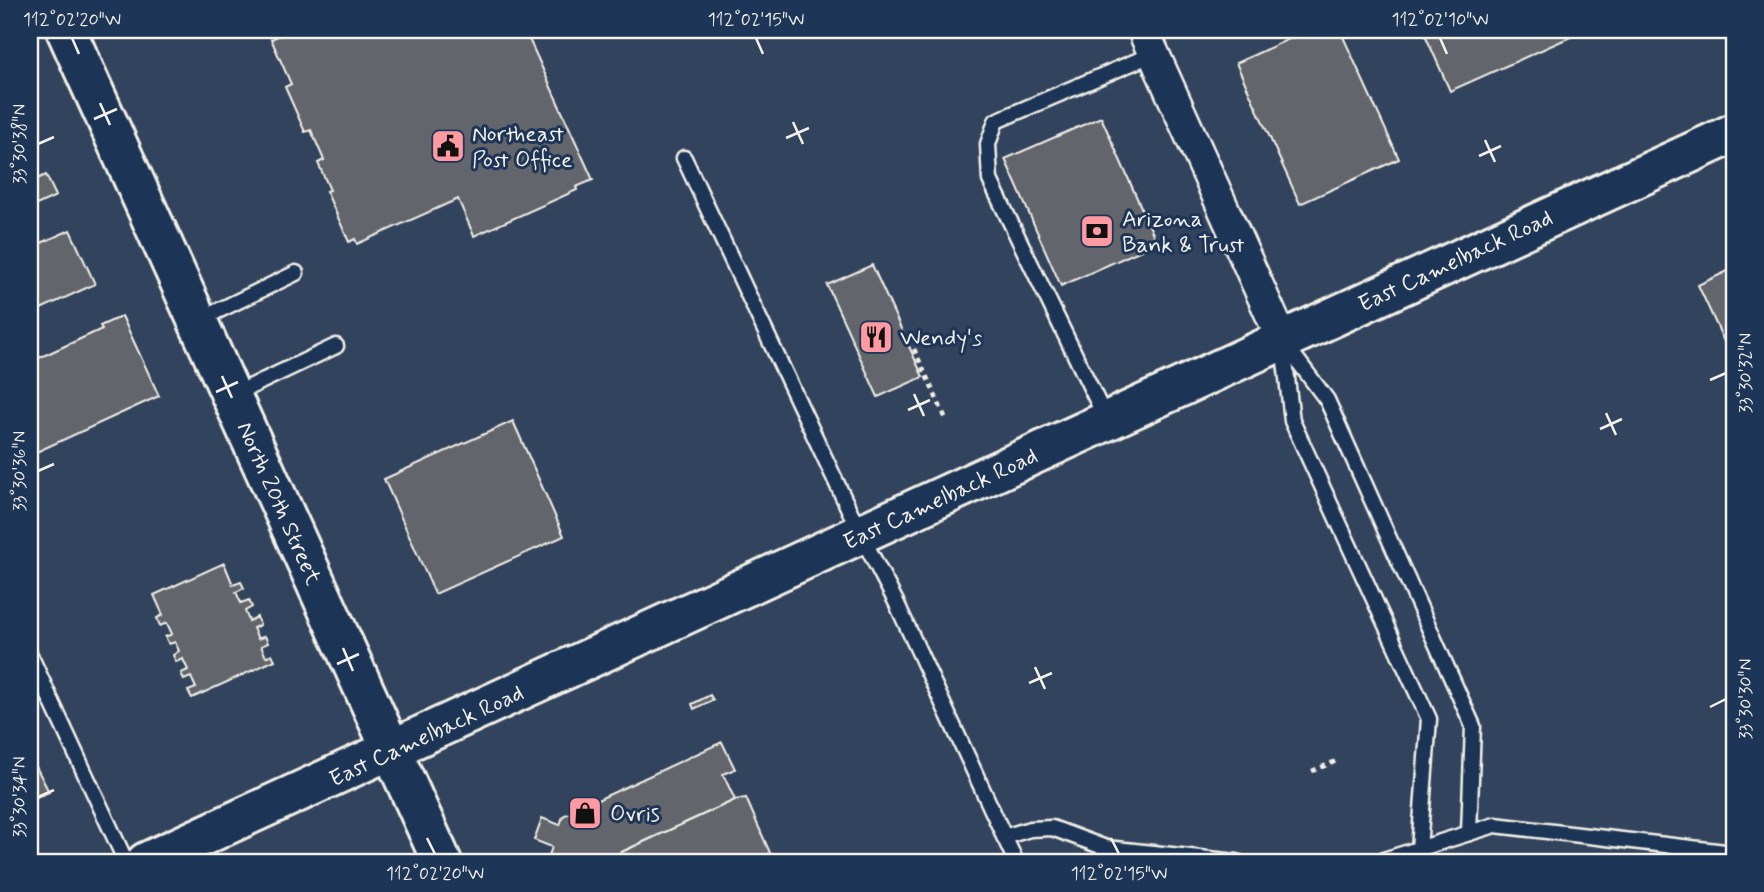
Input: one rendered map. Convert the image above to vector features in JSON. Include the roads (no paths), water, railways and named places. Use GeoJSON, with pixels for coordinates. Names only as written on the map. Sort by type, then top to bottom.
{"type":"FeatureCollection","features":[{"type":"Feature","properties":{"kind":"main road","name":"North 20th Street"},"geometry":{"type":"LineString","coordinates":[[66,30],[442,862]]}},
{"type":"Feature","properties":{"kind":"main road","name":"East Camelback Road"},"geometry":{"type":"LineString","coordinates":[[146,862],[1734,133]]}},
{"type":"Feature","properties":{"kind":"street"},"geometry":{"type":"LineString","coordinates":[[1148,42],[1282,339]]}},
{"type":"Feature","properties":{"kind":"lane"},"geometry":{"type":"LineString","coordinates":[[1107,420],[990,180],[988,144],[996,121],[1148,42]]}},
{"type":"Feature","properties":{"kind":"lane"},"geometry":{"type":"LineString","coordinates":[[684,158],[861,535],[896,602],[1016,862]]}},
{"type":"Feature","properties":{"kind":"lane"},"geometry":{"type":"LineString","coordinates":[[198,321],[296,273]]}},
{"type":"Feature","properties":{"kind":"lane"},"geometry":{"type":"LineString","coordinates":[[1282,339],[1327,400],[1473,726],[1469,833]]}},
{"type":"Feature","properties":{"kind":"lane"},"geometry":{"type":"LineString","coordinates":[[1282,339],[1292,421],[1429,719],[1419,849]]}},
{"type":"Feature","properties":{"kind":"lane"},"geometry":{"type":"LineString","coordinates":[[231,396],[336,346]]}},
{"type":"Feature","properties":{"kind":"lane"},"geometry":{"type":"LineString","coordinates":[[30,655],[127,862]]}},
{"type":"Feature","properties":{"kind":"lane"},"geometry":{"type":"LineString","coordinates":[[1377,862],[1495,825],[1515,825],[1734,853]]}},
{"type":"Feature","properties":{"kind":"lane"},"geometry":{"type":"LineString","coordinates":[[1004,837],[1030,829],[1052,828],[1106,848],[1237,862]]}},
{"type":"Feature","properties":{"kind":"place","name":"Northeast Post Office"},"geometry":{"type":"Point","coordinates":[448,146]}},
{"type":"Feature","properties":{"kind":"place","name":"Arizona Bank & Trust"},"geometry":{"type":"Point","coordinates":[1097,231]}},
{"type":"Feature","properties":{"kind":"place","name":"Wendy's"},"geometry":{"type":"Point","coordinates":[876,337]}},
{"type":"Feature","properties":{"kind":"place","name":"Ovris"},"geometry":{"type":"Point","coordinates":[585,813]}}]}
